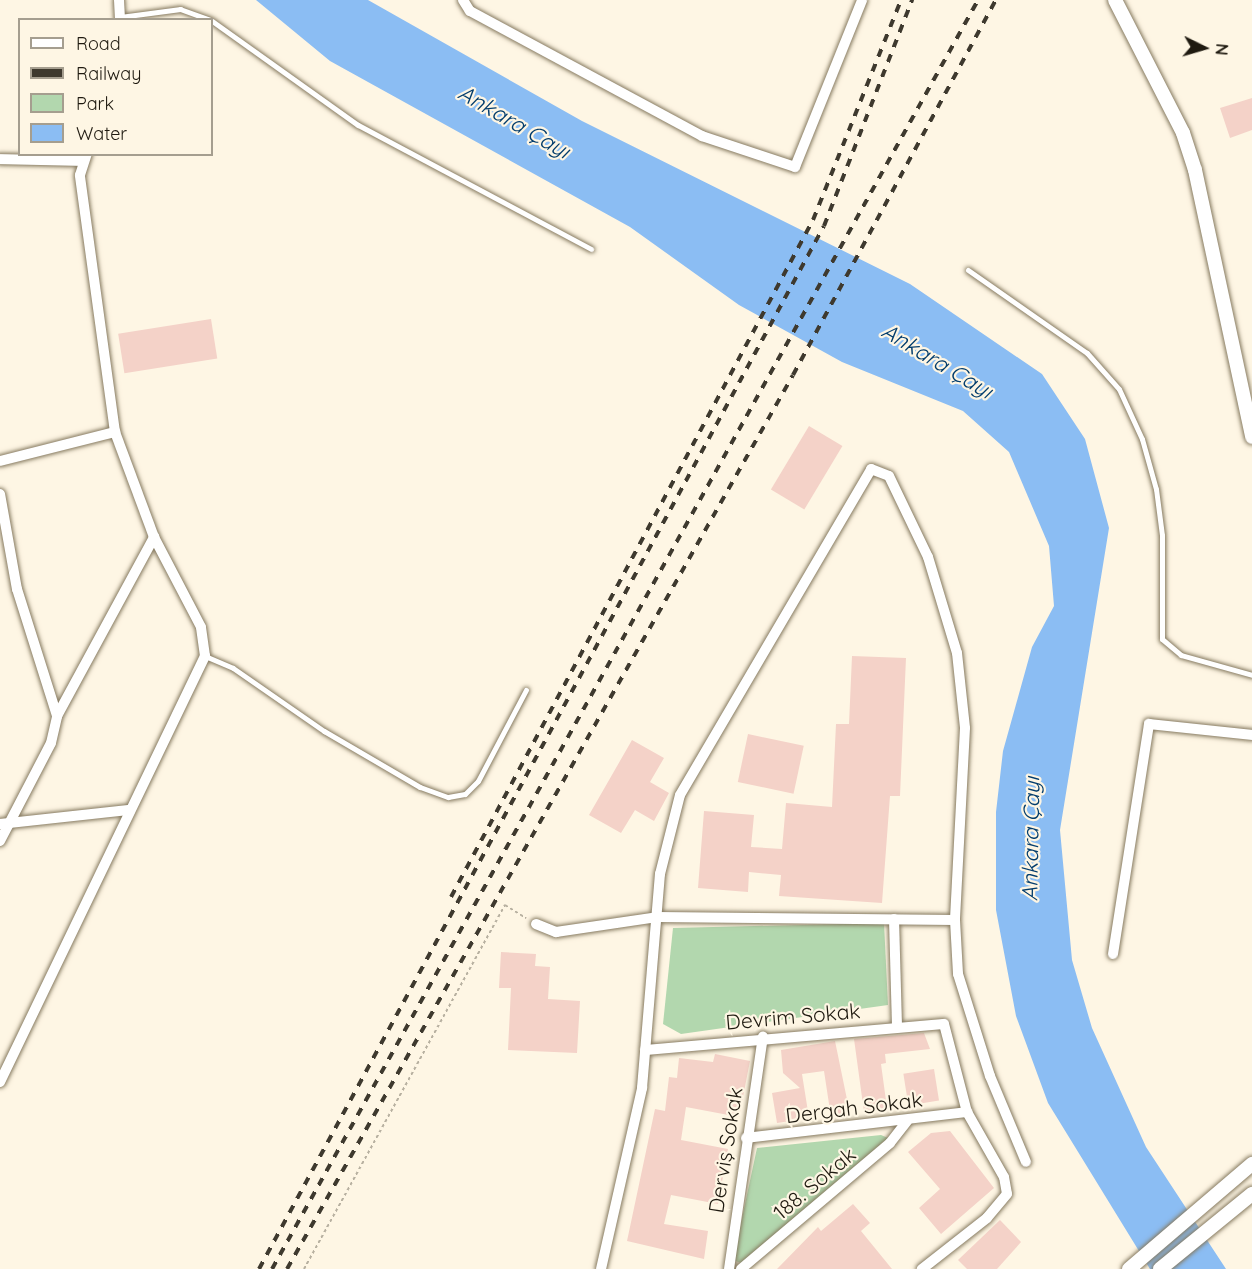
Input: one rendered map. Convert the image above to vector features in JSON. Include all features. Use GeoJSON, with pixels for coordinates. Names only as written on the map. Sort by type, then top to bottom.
{"type":"FeatureCollection","features":[{"type":"Feature","properties":{"kind":"street"},"geometry":{"type":"LineString","coordinates":[[119,0],[120,18]]}},
{"type":"Feature","properties":{"kind":"street"},"geometry":{"type":"LineString","coordinates":[[463,0],[470,11],[702,136],[795,167],[862,0]]}},
{"type":"Feature","properties":{"kind":"street"},"geometry":{"type":"LineString","coordinates":[[1115,0],[1183,133],[1195,170],[1252,437]]}},
{"type":"Feature","properties":{"kind":"street"},"geometry":{"type":"LineString","coordinates":[[0,159],[84,158],[115,432],[154,537],[187,593],[205,656],[128,810],[0,1082]]}},
{"type":"Feature","properties":{"kind":"street"},"geometry":{"type":"LineString","coordinates":[[0,461],[115,432]]}},
{"type":"Feature","properties":{"kind":"street"},"geometry":{"type":"LineString","coordinates":[[601,1269],[645,1050],[660,874],[680,795],[871,469],[889,476],[928,557],[957,653],[965,728],[955,920],[958,974],[990,1076],[1026,1162]]}},
{"type":"Feature","properties":{"kind":"street"},"geometry":{"type":"LineString","coordinates":[[0,494],[17,589],[57,716]]}},
{"type":"Feature","properties":{"kind":"street"},"geometry":{"type":"LineString","coordinates":[[0,841],[4,823],[51,743],[57,716],[154,537]]}},
{"type":"Feature","properties":{"kind":"street"},"geometry":{"type":"LineString","coordinates":[[1113,954],[1149,724],[1252,735]]}},
{"type":"Feature","properties":{"kind":"street"},"geometry":{"type":"LineString","coordinates":[[4,823],[128,810]]}},
{"type":"Feature","properties":{"kind":"street"},"geometry":{"type":"LineString","coordinates":[[536,924],[556,932],[657,917],[955,920]]}},
{"type":"Feature","properties":{"kind":"street"},"geometry":{"type":"LineString","coordinates":[[894,919],[897,1027]]}},
{"type":"Feature","properties":{"kind":"street","name":"Devrim Sokak"},"geometry":{"type":"LineString","coordinates":[[645,1050],[763,1036],[944,1024],[967,1112]]}},
{"type":"Feature","properties":{"kind":"street","name":"Derviş Sokak"},"geometry":{"type":"LineString","coordinates":[[729,1269],[746,1138],[763,1036]]}},
{"type":"Feature","properties":{"kind":"street"},"geometry":{"type":"LineString","coordinates":[[922,1269],[987,1218],[1007,1194],[1004,1177],[967,1112]]}},
{"type":"Feature","properties":{"kind":"street","name":"Dergah Sokak"},"geometry":{"type":"LineString","coordinates":[[746,1138],[907,1121],[967,1112]]}},
{"type":"Feature","properties":{"kind":"street","name":"188. Sokak"},"geometry":{"type":"LineString","coordinates":[[741,1269],[891,1143],[907,1121]]}},
{"type":"Feature","properties":{"kind":"street"},"geometry":{"type":"LineString","coordinates":[[1129,1269],[1252,1164]]}},
{"type":"Feature","properties":{"kind":"street"},"geometry":{"type":"LineString","coordinates":[[1160,1269],[1252,1194]]}},
{"type":"Feature","properties":{"kind":"lane"},"geometry":{"type":"LineString","coordinates":[[120,18],[180,9],[205,18]]}},
{"type":"Feature","properties":{"kind":"lane"},"geometry":{"type":"LineString","coordinates":[[213,21],[358,125],[591,249]]}},
{"type":"Feature","properties":{"kind":"lane"},"geometry":{"type":"LineString","coordinates":[[968,270],[1087,353],[1119,389],[1142,439],[1156,489],[1162,535],[1162,639],[1181,656],[1252,675]]}},
{"type":"Feature","properties":{"kind":"lane"},"geometry":{"type":"LineString","coordinates":[[205,656],[241,672],[324,731],[411,781],[448,797],[465,794],[478,781],[526,690]]}},
{"type":"Feature","properties":{"kind":"path"},"geometry":{"type":"LineString","coordinates":[[304,1269],[505,904],[536,924]]}},
{"type":"Feature","properties":{"kind":"green space"},"geometry":{"type":"Polygon","coordinates":[[[884,923],[888,1005],[681,1034],[663,1024],[673,928],[884,923]]]}},
{"type":"Feature","properties":{"kind":"green space"},"geometry":{"type":"Polygon","coordinates":[[[881,1135],[888,1138],[741,1263],[733,1260],[757,1148],[881,1135]]]}},
{"type":"Feature","properties":{"kind":"water","name":"Ankara Çayı"},"geometry":{"type":"Polygon","coordinates":[[[256,0],[368,0],[582,121],[910,284],[1042,374],[1085,439],[1109,528],[1060,830],[1072,960],[1092,1028],[1146,1147],[1226,1269],[1150,1269],[1048,1103],[1016,1016],[996,910],[996,812],[1003,751],[1032,647],[1054,606],[1049,546],[1009,452],[963,411],[842,362],[739,305],[630,227],[330,61],[256,0]]]}},
{"type":"Feature","properties":{"kind":"building"},"geometry":{"type":"Polygon","coordinates":[[[1252,98],[1252,130],[1230,138],[1220,108],[1252,98]]]}},
{"type":"Feature","properties":{"kind":"building"},"geometry":{"type":"Polygon","coordinates":[[[211,319],[217,359],[124,373],[118,334],[211,319]]]}},
{"type":"Feature","properties":{"kind":"building"},"geometry":{"type":"Polygon","coordinates":[[[809,426],[842,446],[804,510],[771,489],[809,426]]]}},
{"type":"Feature","properties":{"kind":"building"},"geometry":{"type":"Polygon","coordinates":[[[852,656],[906,658],[900,796],[890,796],[882,903],[779,896],[781,875],[749,872],[748,892],[698,888],[704,811],[754,815],[751,847],[782,849],[786,803],[832,807],[836,724],[849,724],[852,656]]]}},
{"type":"Feature","properties":{"kind":"building"},"geometry":{"type":"Polygon","coordinates":[[[748,734],[804,746],[794,794],[738,782],[748,734]]]}},
{"type":"Feature","properties":{"kind":"building"},"geometry":{"type":"Polygon","coordinates":[[[632,740],[664,758],[650,782],[669,793],[654,821],[635,810],[621,833],[589,815],[632,740]]]}},
{"type":"Feature","properties":{"kind":"building"},"geometry":{"type":"Polygon","coordinates":[[[501,952],[536,954],[535,966],[550,967],[548,999],[580,1001],[577,1053],[508,1050],[511,988],[499,988],[501,952]]]}},
{"type":"Feature","properties":{"kind":"building"},"geometry":{"type":"Polygon","coordinates":[[[924,1033],[930,1049],[885,1054],[886,1063],[881,1064],[887,1108],[864,1112],[854,1039],[924,1033]]]}},
{"type":"Feature","properties":{"kind":"building"},"geometry":{"type":"Polygon","coordinates":[[[835,1041],[850,1114],[831,1117],[824,1071],[802,1074],[809,1118],[777,1123],[772,1093],[800,1088],[783,1073],[781,1050],[835,1041]]]}},
{"type":"Feature","properties":{"kind":"building"},"geometry":{"type":"Polygon","coordinates":[[[715,1054],[750,1061],[739,1117],[686,1107],[681,1140],[728,1149],[718,1204],[671,1195],[664,1224],[708,1231],[704,1259],[627,1241],[655,1109],[665,1111],[669,1077],[677,1078],[679,1058],[713,1062],[715,1054]]]}},
{"type":"Feature","properties":{"kind":"building"},"geometry":{"type":"Polygon","coordinates":[[[934,1069],[939,1101],[908,1105],[903,1074],[934,1069]]]}},
{"type":"Feature","properties":{"kind":"building"},"geometry":{"type":"Polygon","coordinates":[[[950,1131],[994,1188],[941,1234],[919,1208],[940,1189],[908,1152],[931,1133],[950,1131]]]}},
{"type":"Feature","properties":{"kind":"building"},"geometry":{"type":"Polygon","coordinates":[[[853,1204],[870,1223],[861,1231],[892,1269],[777,1269],[818,1227],[821,1231],[853,1204]]]}},
{"type":"Feature","properties":{"kind":"building"},"geometry":{"type":"Polygon","coordinates":[[[1000,1220],[1021,1242],[997,1269],[967,1269],[958,1260],[1000,1220]]]}},
{"type":"Feature","properties":{"kind":"railway"},"geometry":{"type":"LineString","coordinates":[[451,897],[813,220],[901,0]]}},
{"type":"Feature","properties":{"kind":"railway"},"geometry":{"type":"LineString","coordinates":[[259,1269],[824,226],[912,0]]}},
{"type":"Feature","properties":{"kind":"railway"},"geometry":{"type":"LineString","coordinates":[[272,1269],[978,0]]}},
{"type":"Feature","properties":{"kind":"railway"},"geometry":{"type":"LineString","coordinates":[[287,1269],[793,375],[996,0]]}}]}
